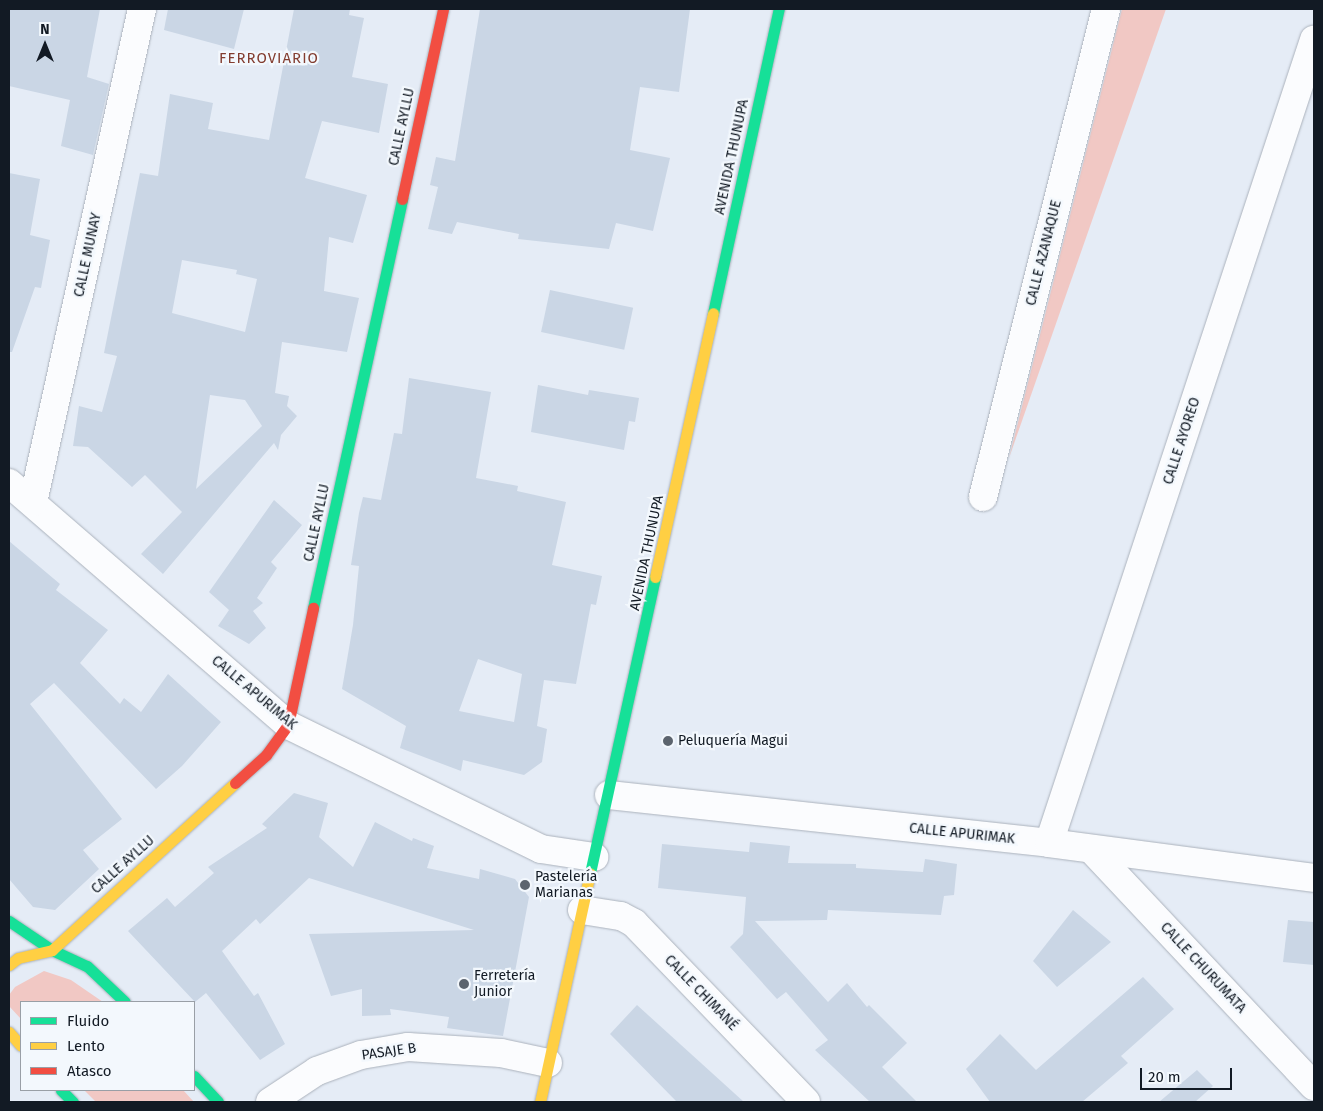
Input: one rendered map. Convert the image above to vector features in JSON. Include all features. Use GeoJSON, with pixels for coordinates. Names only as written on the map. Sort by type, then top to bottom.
{"type":"FeatureCollection","features":[{"type":"Feature","properties":{"kind":"street","name":"CALLE MUNAY"},"geometry":{"type":"LineString","coordinates":[[33,502],[142,9]]}},
{"type":"Feature","properties":{"kind":"street","name":"CALLE AYLLU"},"geometry":{"type":"LineString","coordinates":[[52,950],[266,755],[288,726],[443,9]]}},
{"type":"Feature","properties":{"kind":"street","name":"AVENIDA THUNUPA"},"geometry":{"type":"LineString","coordinates":[[540,1102],[609,795],[779,9]]}},
{"type":"Feature","properties":{"kind":"street","name":"CALLE AZANAQUE"},"geometry":{"type":"LineString","coordinates":[[983,497],[1106,9]]}},
{"type":"Feature","properties":{"kind":"street","name":"CALLE AYOREO"},"geometry":{"type":"LineString","coordinates":[[1049,843],[1314,40]]}},
{"type":"Feature","properties":{"kind":"street","name":"CALLE APURIMAK"},"geometry":{"type":"LineString","coordinates":[[9,483],[288,726],[541,849],[594,857]]}},
{"type":"Feature","properties":{"kind":"street","name":"CALLE APURIMAK"},"geometry":{"type":"LineString","coordinates":[[609,795],[1049,843],[1314,878]]}},
{"type":"Feature","properties":{"kind":"street","name":"CALLE CHURUMATA"},"geometry":{"type":"LineString","coordinates":[[1092,850],[1314,1086]]}},
{"type":"Feature","properties":{"kind":"street","name":"CALLE CHIMANÉ"},"geometry":{"type":"LineString","coordinates":[[582,910],[621,916],[634,923],[806,1102]]}},
{"type":"Feature","properties":{"kind":"street"},"geometry":{"type":"LineString","coordinates":[[9,922],[52,950],[87,966],[124,1001]]}},
{"type":"Feature","properties":{"kind":"street"},"geometry":{"type":"LineString","coordinates":[[9,965],[18,958],[52,950]]}},
{"type":"Feature","properties":{"kind":"street"},"geometry":{"type":"LineString","coordinates":[[9,1032],[20,1045]]}},
{"type":"Feature","properties":{"kind":"street","name":"PASAJE B"},"geometry":{"type":"LineString","coordinates":[[270,1102],[316,1072],[361,1055],[408,1047],[501,1053],[548,1063]]}},
{"type":"Feature","properties":{"kind":"street"},"geometry":{"type":"LineString","coordinates":[[195,1077],[218,1102]]}},
{"type":"Feature","properties":{"kind":"street"},"geometry":{"type":"LineString","coordinates":[[62,1091],[73,1102]]}},
{"type":"Feature","properties":{"kind":"shaded area"},"geometry":{"type":"Polygon","coordinates":[[[1122,9],[1166,9],[1009,458],[1122,9]]]}},
{"type":"Feature","properties":{"kind":"shaded area"},"geometry":{"type":"Polygon","coordinates":[[[44,971],[71,980],[102,1001],[20,1001],[20,1018],[9,1006],[9,995],[15,987],[44,971]]]}},
{"type":"Feature","properties":{"kind":"shaded area"},"geometry":{"type":"Polygon","coordinates":[[[85,1091],[184,1091],[194,1102],[96,1102],[85,1091]]]}},
{"type":"Feature","properties":{"kind":"building"},"geometry":{"type":"Polygon","coordinates":[[[9,9],[100,9],[87,77],[109,84],[93,155],[61,146],[70,100],[9,86],[9,9]]]}},
{"type":"Feature","properties":{"kind":"building"},"geometry":{"type":"Polygon","coordinates":[[[168,9],[244,9],[234,49],[164,30],[168,9]]]}},
{"type":"Feature","properties":{"kind":"building"},"geometry":{"type":"Polygon","coordinates":[[[294,9],[350,9],[349,15],[364,18],[352,77],[388,84],[379,133],[322,121],[305,178],[367,195],[353,243],[329,237],[324,291],[359,298],[347,352],[282,342],[275,393],[289,396],[287,406],[297,416],[281,435],[278,450],[274,443],[163,574],[141,554],[182,512],[145,475],[132,487],[88,447],[73,446],[79,406],[102,412],[117,356],[104,353],[140,173],[158,176],[170,94],[213,103],[208,129],[269,140],[294,9]],[[182,260],[172,313],[245,332],[257,279],[236,274],[237,270],[182,260]],[[210,395],[196,489],[262,426],[245,400],[210,395]]]}},
{"type":"Feature","properties":{"kind":"building"},"geometry":{"type":"Polygon","coordinates":[[[480,9],[690,9],[679,92],[640,87],[630,150],[670,158],[653,231],[616,223],[609,249],[518,239],[519,234],[457,222],[452,234],[428,229],[438,187],[430,185],[436,157],[455,161],[480,9]]]}},
{"type":"Feature","properties":{"kind":"building"},"geometry":{"type":"Polygon","coordinates":[[[9,173],[40,179],[30,235],[50,240],[41,288],[35,287],[12,352],[9,352],[9,173]]]}},
{"type":"Feature","properties":{"kind":"building"},"geometry":{"type":"Polygon","coordinates":[[[550,290],[633,308],[624,350],[541,332],[550,290]]]}},
{"type":"Feature","properties":{"kind":"building"},"geometry":{"type":"Polygon","coordinates":[[[409,378],[491,392],[476,478],[518,486],[517,491],[566,502],[552,565],[602,576],[596,605],[591,604],[576,684],[544,680],[537,726],[547,729],[542,762],[524,775],[463,760],[461,771],[400,748],[406,726],[342,689],[353,625],[359,566],[351,565],[359,513],[363,497],[381,500],[394,433],[402,434],[409,378]],[[478,659],[459,711],[514,722],[522,674],[478,659]]]}},
{"type":"Feature","properties":{"kind":"building"},"geometry":{"type":"Polygon","coordinates":[[[538,385],[588,395],[589,390],[639,398],[635,422],[629,421],[624,450],[531,432],[538,385]]]}},
{"type":"Feature","properties":{"kind":"building"},"geometry":{"type":"Polygon","coordinates":[[[274,500],[302,525],[271,562],[277,568],[257,598],[263,603],[253,611],[266,628],[249,644],[218,626],[229,610],[209,592],[274,500]]]}},
{"type":"Feature","properties":{"kind":"building"},"geometry":{"type":"Polygon","coordinates":[[[9,541],[60,584],[56,590],[108,630],[80,663],[120,704],[124,698],[141,712],[168,674],[221,722],[182,766],[156,789],[54,683],[30,704],[122,819],[83,850],[99,869],[55,910],[33,907],[9,879],[9,541]]]}},
{"type":"Feature","properties":{"kind":"building"},"geometry":{"type":"Polygon","coordinates":[[[294,793],[328,803],[319,837],[353,867],[375,822],[412,841],[413,838],[434,846],[427,868],[479,879],[480,869],[515,879],[529,897],[503,1036],[447,1028],[449,1017],[390,1009],[391,1015],[362,1016],[362,989],[331,996],[309,934],[474,930],[309,878],[260,924],[256,919],[222,951],[254,996],[258,993],[285,1044],[260,1060],[206,993],[195,1002],[128,931],[167,898],[175,907],[214,873],[208,867],[267,828],[262,824],[294,793]]]}},
{"type":"Feature","properties":{"kind":"building"},"geometry":{"type":"Polygon","coordinates":[[[750,842],[790,846],[788,863],[856,864],[856,868],[923,872],[925,859],[957,864],[954,895],[944,896],[941,915],[828,910],[827,920],[755,921],[828,1002],[847,983],[867,1007],[869,1005],[907,1043],[882,1067],[917,1102],[870,1102],[815,1050],[828,1040],[786,992],[777,999],[730,947],[743,934],[746,897],[658,888],[662,844],[749,852],[750,842]]]}},
{"type":"Feature","properties":{"kind":"building"},"geometry":{"type":"Polygon","coordinates":[[[1073,910],[1111,942],[1057,987],[1033,961],[1073,910]]]}},
{"type":"Feature","properties":{"kind":"building"},"geometry":{"type":"Polygon","coordinates":[[[1288,920],[1314,922],[1314,965],[1283,962],[1288,920]]]}},
{"type":"Feature","properties":{"kind":"building"},"geometry":{"type":"Polygon","coordinates":[[[1143,977],[1174,1009],[1121,1056],[1128,1063],[1082,1102],[990,1102],[966,1069],[1000,1034],[1036,1070],[1143,977]]]}},
{"type":"Feature","properties":{"kind":"building"},"geometry":{"type":"Polygon","coordinates":[[[637,1005],[744,1102],[677,1102],[610,1034],[637,1005]]]}},
{"type":"Feature","properties":{"kind":"building"},"geometry":{"type":"Polygon","coordinates":[[[1197,1070],[1213,1086],[1195,1102],[1159,1102],[1197,1070]]]}},
{"type":"Feature","properties":{"kind":"traffic: fast"},"geometry":{"type":"LineString","coordinates":[[713,313],[779,9]]}},
{"type":"Feature","properties":{"kind":"traffic: fast"},"geometry":{"type":"LineString","coordinates":[[313,608],[402,199]]}},
{"type":"Feature","properties":{"kind":"traffic: fast"},"geometry":{"type":"LineString","coordinates":[[590,873],[655,577]]}},
{"type":"Feature","properties":{"kind":"traffic: fast"},"geometry":{"type":"LineString","coordinates":[[9,921],[52,950],[87,966],[124,1001]]}},
{"type":"Feature","properties":{"kind":"traffic: fast"},"geometry":{"type":"LineString","coordinates":[[195,1077],[218,1102]]}},
{"type":"Feature","properties":{"kind":"traffic: fast"},"geometry":{"type":"LineString","coordinates":[[62,1091],[73,1102]]}},
{"type":"Feature","properties":{"kind":"traffic: slow"},"geometry":{"type":"LineString","coordinates":[[655,577],[713,313]]}},
{"type":"Feature","properties":{"kind":"traffic: slow"},"geometry":{"type":"LineString","coordinates":[[9,965],[18,958],[52,950],[235,783]]}},
{"type":"Feature","properties":{"kind":"traffic: slow"},"geometry":{"type":"LineString","coordinates":[[540,1102],[590,873]]}},
{"type":"Feature","properties":{"kind":"traffic: slow"},"geometry":{"type":"LineString","coordinates":[[9,1032],[20,1045]]}},
{"type":"Feature","properties":{"kind":"traffic: jam"},"geometry":{"type":"LineString","coordinates":[[402,199],[443,9]]}},
{"type":"Feature","properties":{"kind":"traffic: jam"},"geometry":{"type":"LineString","coordinates":[[235,783],[266,755],[288,725],[313,608]]}},
{"type":"Feature","properties":{"kind":"place","name":"Peluquería Magui"},"geometry":{"type":"Point","coordinates":[668,741]}},
{"type":"Feature","properties":{"kind":"place","name":"Pastelería Marianas"},"geometry":{"type":"Point","coordinates":[525,885]}},
{"type":"Feature","properties":{"kind":"place","name":"Ferretería Junior"},"geometry":{"type":"Point","coordinates":[464,984]}},
{"type":"Feature","properties":{"kind":"district","name":"FERROVIARIO"},"geometry":{"type":"Point","coordinates":[269,59]}}]}
